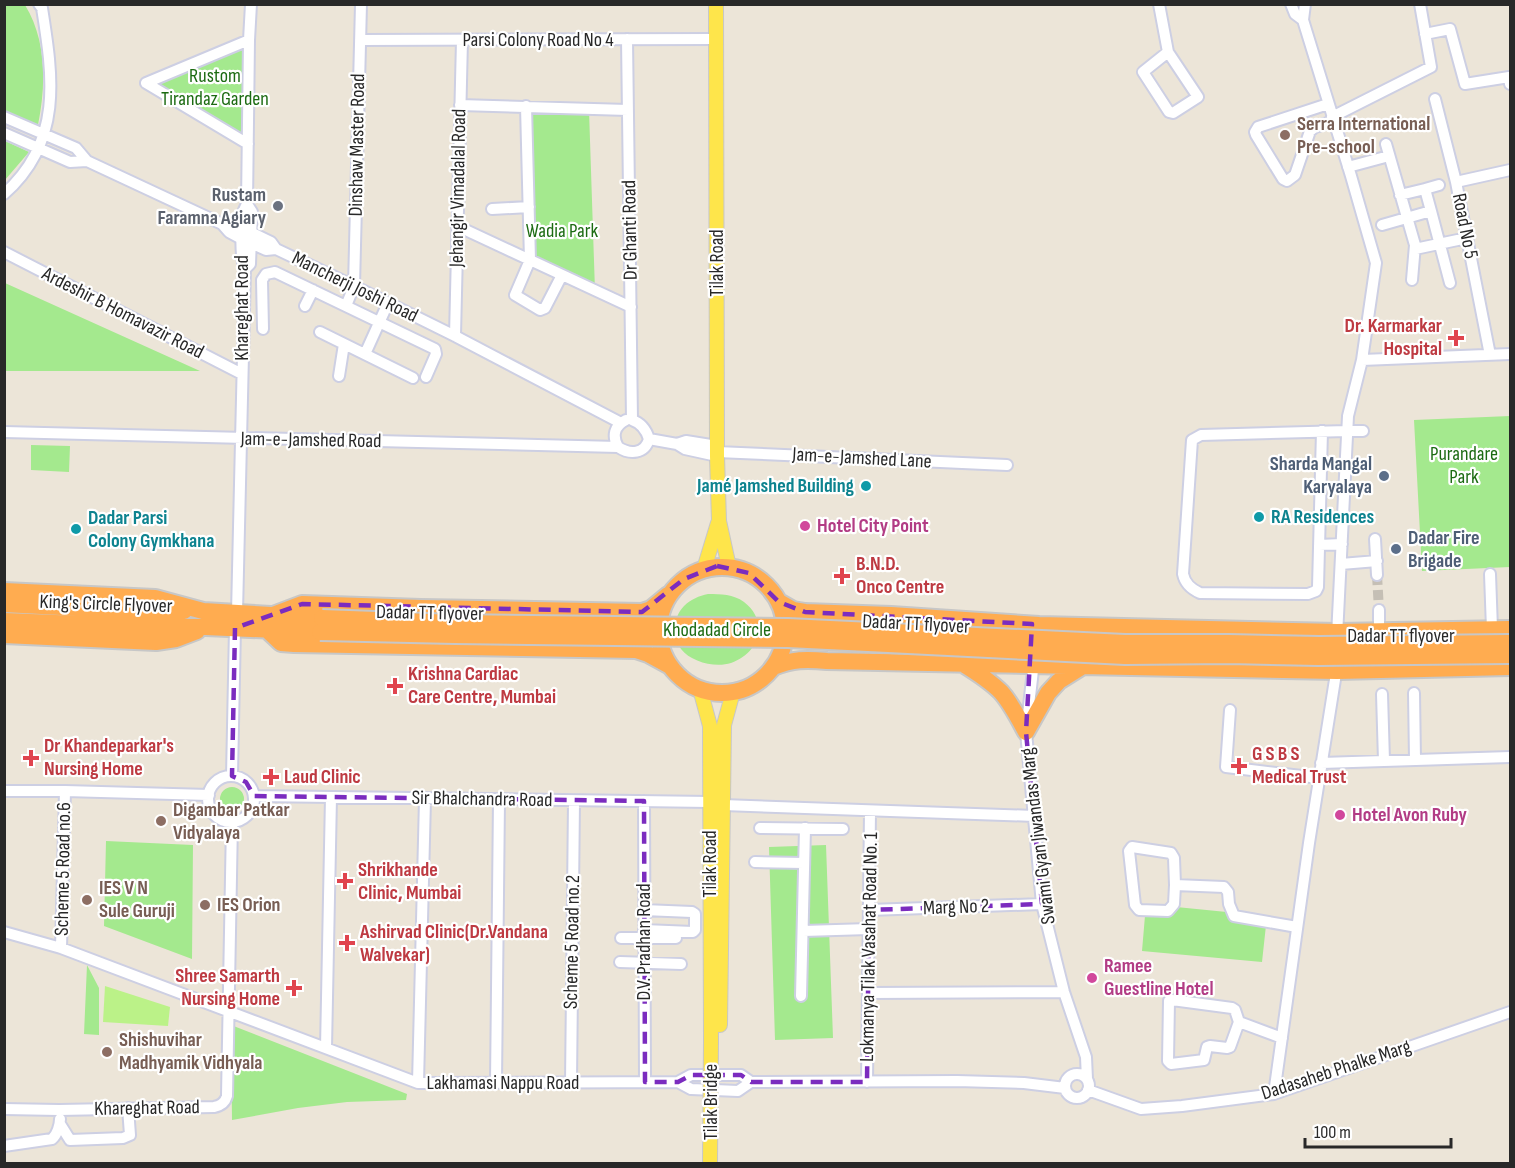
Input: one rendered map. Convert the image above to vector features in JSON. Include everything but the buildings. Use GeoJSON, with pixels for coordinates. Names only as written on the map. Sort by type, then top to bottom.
{"type":"FeatureCollection","features":[{"type":"Feature","properties":{"kind":"highway"},"geometry":{"type":"LineString","coordinates":[[269,622],[302,603],[642,612],[651,609],[693,573],[717,566],[729,567],[749,573],[766,585],[779,602],[784,618],[785,635],[781,652],[773,667],[762,679],[748,688],[733,692],[716,693],[699,689],[683,680],[670,666],[662,649],[658,631],[661,612],[668,595]]}},
{"type":"Feature","properties":{"kind":"highway"},"geometry":{"type":"LineString","coordinates":[[4,591],[155,598],[205,619],[321,625]]}},
{"type":"Feature","properties":{"kind":"highway"},"geometry":{"type":"LineString","coordinates":[[779,602],[793,610],[805,612],[1032,624],[1337,632],[1510,629]]}},
{"type":"Feature","properties":{"kind":"highway","name":"King's Circle Flyover"},"geometry":{"type":"LineString","coordinates":[[4,604],[155,620]]}},
{"type":"Feature","properties":{"kind":"highway"},"geometry":{"type":"LineString","coordinates":[[891,615],[894,661]]}},
{"type":"Feature","properties":{"kind":"highway"},"geometry":{"type":"LineString","coordinates":[[4,635],[156,642],[176,639],[205,619]]}},
{"type":"Feature","properties":{"kind":"highway","name":"King's Circle Flyover"},"geometry":{"type":"LineString","coordinates":[[4,621],[205,619]]}},
{"type":"Feature","properties":{"kind":"highway"},"geometry":{"type":"LineString","coordinates":[[269,622],[281,643],[636,650],[670,666]]}},
{"type":"Feature","properties":{"kind":"highway","name":"Dadar TT flyover"},"geometry":{"type":"LineString","coordinates":[[321,625],[455,623],[788,627],[1125,643],[1330,645],[1510,643]]}},
{"type":"Feature","properties":{"kind":"highway","name":"Dadar TT flyover"},"geometry":{"type":"LineString","coordinates":[[321,625],[455,636],[788,639],[1125,656],[1510,655]]}},
{"type":"Feature","properties":{"kind":"highway"},"geometry":{"type":"LineString","coordinates":[[1156,627],[1158,667]]}},
{"type":"Feature","properties":{"kind":"highway"},"geometry":{"type":"LineString","coordinates":[[773,667],[802,659],[1337,671],[1510,667]]}},
{"type":"Feature","properties":{"kind":"highway"},"geometry":{"type":"LineString","coordinates":[[962,663],[1001,692],[1026,732]]}},
{"type":"Feature","properties":{"kind":"highway"},"geometry":{"type":"LineString","coordinates":[[1026,732],[1048,693],[1059,681],[1083,666]]}},
{"type":"Feature","properties":{"kind":"main road","name":"Tilak Road"},"geometry":{"type":"LineString","coordinates":[[716,4],[717,451],[719,521],[729,567]]}},
{"type":"Feature","properties":{"kind":"main road","name":"Tilak Road"},"geometry":{"type":"LineString","coordinates":[[704,569],[719,521]]}},
{"type":"Feature","properties":{"kind":"main road","name":"Tilak Road"},"geometry":{"type":"LineString","coordinates":[[699,689],[710,726],[717,803]]}},
{"type":"Feature","properties":{"kind":"main road","name":"Tilak Road"},"geometry":{"type":"LineString","coordinates":[[715,1041],[717,803],[724,725],[733,692]]}},
{"type":"Feature","properties":{"kind":"main road","name":"Tilak Bridge"},"geometry":{"type":"LineString","coordinates":[[710,1164],[715,1041]]}},
{"type":"Feature","properties":{"kind":"main road","name":"Tilak Bridge"},"geometry":{"type":"LineString","coordinates":[[715,1041],[720,1164]]}},
{"type":"Feature","properties":{"kind":"street","name":"Khareghat Road"},"geometry":{"type":"LineString","coordinates":[[232,776],[245,269],[242,262],[247,236],[243,211],[247,204],[251,4]]}},
{"type":"Feature","properties":{"kind":"street","name":"Dinshaw Master Road"},"geometry":{"type":"LineString","coordinates":[[354,286],[361,4]]}},
{"type":"Feature","properties":{"kind":"street"},"geometry":{"type":"LineString","coordinates":[[1159,4],[1168,52],[1198,97],[1173,113],[1169,112],[1143,72],[1168,52]]}},
{"type":"Feature","properties":{"kind":"street"},"geometry":{"type":"LineString","coordinates":[[1291,4],[1295,14],[1302,20]]}},
{"type":"Feature","properties":{"kind":"street"},"geometry":{"type":"LineString","coordinates":[[1274,1094],[1321,763],[1337,671],[1348,416],[1362,360],[1376,263],[1302,20],[1305,4]]}},
{"type":"Feature","properties":{"kind":"street"},"geometry":{"type":"LineString","coordinates":[[1328,104],[1258,127],[1255,132],[1284,181],[1289,181],[1295,175],[1310,131],[1431,67],[1420,4]]}},
{"type":"Feature","properties":{"kind":"street"},"geometry":{"type":"LineString","coordinates":[[4,194],[22,176],[34,158],[47,123],[52,85],[44,6]]}},
{"type":"Feature","properties":{"kind":"street"},"geometry":{"type":"LineString","coordinates":[[1425,34],[1450,29],[1465,84],[1509,77],[1510,84]]}},
{"type":"Feature","properties":{"kind":"street","name":"Dr Ghanti Road"},"geometry":{"type":"LineString","coordinates":[[626,421],[631,308],[627,39]]}},
{"type":"Feature","properties":{"kind":"street","name":"Parsi Colony Road No 4"},"geometry":{"type":"LineString","coordinates":[[360,40],[717,39]]}},
{"type":"Feature","properties":{"kind":"street"},"geometry":{"type":"LineString","coordinates":[[248,144],[146,83],[249,40]]}},
{"type":"Feature","properties":{"kind":"street","name":"Jehangir Vimadalal Road"},"geometry":{"type":"LineString","coordinates":[[455,336],[462,40]]}},
{"type":"Feature","properties":{"kind":"street","name":"Road No 5"},"geometry":{"type":"LineString","coordinates":[[1436,99],[1456,182],[1490,355]]}},
{"type":"Feature","properties":{"kind":"street"},"geometry":{"type":"LineString","coordinates":[[460,105],[628,110]]}},
{"type":"Feature","properties":{"kind":"street"},"geometry":{"type":"LineString","coordinates":[[526,106],[530,260],[515,295],[540,310],[545,308],[562,275]]}},
{"type":"Feature","properties":{"kind":"street"},"geometry":{"type":"LineString","coordinates":[[1309,110],[1316,127]]}},
{"type":"Feature","properties":{"kind":"street","name":"Mancherji Joshi Road"},"geometry":{"type":"LineString","coordinates":[[4,117],[76,148],[87,161],[222,224],[229,232],[247,236],[266,250],[276,249],[626,421],[640,424],[644,427],[649,439]]}},
{"type":"Feature","properties":{"kind":"street","name":"Mancherji Joshi Road"},"geometry":{"type":"LineString","coordinates":[[4,132],[70,162],[87,161]]}},
{"type":"Feature","properties":{"kind":"street"},"geometry":{"type":"LineString","coordinates":[[1386,144],[1415,249],[1413,280]]}},
{"type":"Feature","properties":{"kind":"street"},"geometry":{"type":"LineString","coordinates":[[1348,167],[1389,156]]}},
{"type":"Feature","properties":{"kind":"street"},"geometry":{"type":"LineString","coordinates":[[1456,182],[1510,170]]}},
{"type":"Feature","properties":{"kind":"street"},"geometry":{"type":"LineString","coordinates":[[1400,195],[1439,185]]}},
{"type":"Feature","properties":{"kind":"street"},"geometry":{"type":"LineString","coordinates":[[1425,189],[1450,283]]}},
{"type":"Feature","properties":{"kind":"street"},"geometry":{"type":"LineString","coordinates":[[492,209],[529,207]]}},
{"type":"Feature","properties":{"kind":"street"},"geometry":{"type":"LineString","coordinates":[[1382,225],[1431,211]]}},
{"type":"Feature","properties":{"kind":"street"},"geometry":{"type":"LineString","coordinates":[[457,226],[631,308]]}},
{"type":"Feature","properties":{"kind":"street"},"geometry":{"type":"LineString","coordinates":[[1415,249],[1467,237]]}},
{"type":"Feature","properties":{"kind":"street","name":"Ardeshir B Homavazir Road"},"geometry":{"type":"LineString","coordinates":[[4,252],[242,374]]}},
{"type":"Feature","properties":{"kind":"street"},"geometry":{"type":"LineString","coordinates":[[297,282],[305,263]]}},
{"type":"Feature","properties":{"kind":"street"},"geometry":{"type":"LineString","coordinates":[[263,329],[262,280],[269,272],[275,272],[435,350],[426,377]]}},
{"type":"Feature","properties":{"kind":"street"},"geometry":{"type":"LineString","coordinates":[[330,298],[339,279]]}},
{"type":"Feature","properties":{"kind":"street"},"geometry":{"type":"LineString","coordinates":[[346,306],[354,286]]}},
{"type":"Feature","properties":{"kind":"street"},"geometry":{"type":"LineString","coordinates":[[305,306],[313,290]]}},
{"type":"Feature","properties":{"kind":"street"},"geometry":{"type":"LineString","coordinates":[[362,314],[371,294]]}},
{"type":"Feature","properties":{"kind":"street"},"geometry":{"type":"LineString","coordinates":[[244,295],[262,296]]}},
{"type":"Feature","properties":{"kind":"street"},"geometry":{"type":"LineString","coordinates":[[365,354],[388,303]]}},
{"type":"Feature","properties":{"kind":"street"},"geometry":{"type":"LineString","coordinates":[[394,329],[402,310]]}},
{"type":"Feature","properties":{"kind":"street"},"geometry":{"type":"LineString","coordinates":[[244,312],[263,313]]}},
{"type":"Feature","properties":{"kind":"street"},"geometry":{"type":"LineString","coordinates":[[419,342],[428,322]]}},
{"type":"Feature","properties":{"kind":"street"},"geometry":{"type":"LineString","coordinates":[[320,332],[413,378]]}},
{"type":"Feature","properties":{"kind":"street"},"geometry":{"type":"LineString","coordinates":[[339,376],[344,344]]}},
{"type":"Feature","properties":{"kind":"street"},"geometry":{"type":"LineString","coordinates":[[1362,360],[1510,354]]}},
{"type":"Feature","properties":{"kind":"street"},"geometry":{"type":"LineString","coordinates":[[626,421],[616,428],[614,434],[618,447],[624,451],[637,452],[648,445],[649,439]]}},
{"type":"Feature","properties":{"kind":"street"},"geometry":{"type":"LineString","coordinates":[[1322,431],[1318,586],[1316,591],[1312,594],[1200,593],[1188,585],[1184,578],[1192,440],[1201,435],[1322,431],[1363,431]]}},
{"type":"Feature","properties":{"kind":"street","name":"Jam-e-Jamshed Road"},"geometry":{"type":"LineString","coordinates":[[4,432],[618,447]]}},
{"type":"Feature","properties":{"kind":"street","name":"Jam-e-Jamshed Lane"},"geometry":{"type":"LineString","coordinates":[[649,439],[677,444],[686,441],[717,451],[1007,465]]}},
{"type":"Feature","properties":{"kind":"street"},"geometry":{"type":"LineString","coordinates":[[1375,539],[1377,575]]}},
{"type":"Feature","properties":{"kind":"street"},"geometry":{"type":"LineString","coordinates":[[1319,545],[1342,544]]}},
{"type":"Feature","properties":{"kind":"street"},"geometry":{"type":"LineString","coordinates":[[1341,564],[1377,561]]}},
{"type":"Feature","properties":{"kind":"street"},"geometry":{"type":"LineString","coordinates":[[1490,574],[1492,629]]}},
{"type":"Feature","properties":{"kind":"street"},"geometry":{"type":"LineString","coordinates":[[1378,610],[1379,631]]}},
{"type":"Feature","properties":{"kind":"street","name":"Swami Gyan Jiwandas Marg"},"geometry":{"type":"LineString","coordinates":[[1032,624],[1034,665],[1026,732],[1042,904],[1064,992],[1086,1057],[1088,1085]]}},
{"type":"Feature","properties":{"kind":"street"},"geometry":{"type":"LineString","coordinates":[[1382,693],[1384,761]]}},
{"type":"Feature","properties":{"kind":"street"},"geometry":{"type":"LineString","coordinates":[[1414,693],[1415,760]]}},
{"type":"Feature","properties":{"kind":"street"},"geometry":{"type":"LineString","coordinates":[[1230,711],[1226,767],[1319,778]]}},
{"type":"Feature","properties":{"kind":"street"},"geometry":{"type":"LineString","coordinates":[[1321,763],[1510,757]]}},
{"type":"Feature","properties":{"kind":"street"},"geometry":{"type":"LineString","coordinates":[[232,776],[240,778],[251,788],[254,804],[245,818],[232,822],[224,821],[216,817],[211,810],[208,795],[214,783],[232,776]]}},
{"type":"Feature","properties":{"kind":"street"},"geometry":{"type":"LineString","coordinates":[[4,791],[208,795]]}},
{"type":"Feature","properties":{"kind":"street","name":"Scheme 5 Road no.6"},"geometry":{"type":"LineString","coordinates":[[62,948],[65,791]]}},
{"type":"Feature","properties":{"kind":"street","name":"Sir Bhalchandra Road"},"geometry":{"type":"LineString","coordinates":[[254,796],[644,801],[1034,816]]}},
{"type":"Feature","properties":{"kind":"street"},"geometry":{"type":"LineString","coordinates":[[326,1048],[331,797]]}},
{"type":"Feature","properties":{"kind":"street"},"geometry":{"type":"LineString","coordinates":[[418,1083],[425,799]]}},
{"type":"Feature","properties":{"kind":"street"},"geometry":{"type":"LineString","coordinates":[[496,1083],[500,800]]}},
{"type":"Feature","properties":{"kind":"street","name":"Scheme 5 Road no.2"},"geometry":{"type":"LineString","coordinates":[[571,1083],[574,801]]}},
{"type":"Feature","properties":{"kind":"street","name":"D.V. Pradhan Road"},"geometry":{"type":"LineString","coordinates":[[644,801],[644,910],[641,963],[645,1082]]}},
{"type":"Feature","properties":{"kind":"street"},"geometry":{"type":"LineString","coordinates":[[822,829],[823,809]]}},
{"type":"Feature","properties":{"kind":"street","name":"Lokmanya Tilak Vasahat Road No. 1"},"geometry":{"type":"LineString","coordinates":[[867,1082],[870,811]]}},
{"type":"Feature","properties":{"kind":"street","name":"Khareghat Road"},"geometry":{"type":"LineString","coordinates":[[4,1109],[214,1107],[223,1103],[227,1096],[232,822]]}},
{"type":"Feature","properties":{"kind":"street"},"geometry":{"type":"LineString","coordinates":[[760,828],[843,829]]}},
{"type":"Feature","properties":{"kind":"street"},"geometry":{"type":"LineString","coordinates":[[801,996],[805,828]]}},
{"type":"Feature","properties":{"kind":"street"},"geometry":{"type":"LineString","coordinates":[[1132,847],[1171,853],[1174,858],[1175,885],[1174,904],[1168,911],[1139,910],[1135,905],[1129,851],[1132,847]]}},
{"type":"Feature","properties":{"kind":"street"},"geometry":{"type":"LineString","coordinates":[[755,862],[804,863]]}},
{"type":"Feature","properties":{"kind":"street"},"geometry":{"type":"LineString","coordinates":[[1175,885],[1224,887],[1228,892],[1229,904],[1234,916],[1298,927]]}},
{"type":"Feature","properties":{"kind":"street","name":"Marg No 2"},"geometry":{"type":"LineString","coordinates":[[869,910],[1042,904]]}},
{"type":"Feature","properties":{"kind":"street"},"geometry":{"type":"LineString","coordinates":[[621,938],[695,930],[695,914],[692,912],[644,910]]}},
{"type":"Feature","properties":{"kind":"street"},"geometry":{"type":"LineString","coordinates":[[803,931],[869,929]]}},
{"type":"Feature","properties":{"kind":"street","name":"Lakhamasi Nappu Road"},"geometry":{"type":"LineString","coordinates":[[4,932],[62,948],[418,1083],[678,1082],[691,1089],[738,1090],[751,1082],[957,1081],[1023,1083],[1065,1088]]}},
{"type":"Feature","properties":{"kind":"street"},"geometry":{"type":"LineString","coordinates":[[642,936],[683,938]]}},
{"type":"Feature","properties":{"kind":"street"},"geometry":{"type":"LineString","coordinates":[[620,962],[681,964]]}},
{"type":"Feature","properties":{"kind":"street"},"geometry":{"type":"LineString","coordinates":[[868,993],[1064,992]]}},
{"type":"Feature","properties":{"kind":"street"},"geometry":{"type":"LineString","coordinates":[[1169,1001],[1232,1008],[1239,1022],[1230,1047],[1208,1047],[1204,1060],[1171,1064],[1168,1061],[1169,1001]]}},
{"type":"Feature","properties":{"kind":"street","name":"Dadasaheb Phalke Marg"},"geometry":{"type":"LineString","coordinates":[[1088,1085],[1141,1109],[1274,1094],[1510,1012]]}},
{"type":"Feature","properties":{"kind":"street"},"geometry":{"type":"LineString","coordinates":[[1239,1022],[1282,1038]]}},
{"type":"Feature","properties":{"kind":"street"},"geometry":{"type":"LineString","coordinates":[[1073,1075],[1081,1075],[1088,1085],[1084,1096],[1077,1098],[1069,1095],[1065,1088],[1067,1080],[1073,1075]]}},
{"type":"Feature","properties":{"kind":"street"},"geometry":{"type":"LineString","coordinates":[[60,1124],[70,1140],[123,1138],[130,1134],[128,1108]]}},
{"type":"Feature","properties":{"kind":"street"},"geometry":{"type":"LineString","coordinates":[[4,1146],[52,1139],[56,1136],[60,1124],[59,1110]]}},
{"type":"Feature","properties":{"kind":"highlighted area"},"geometry":{"type":"Polygon","coordinates":[[[717,566],[749,573],[779,602],[805,612],[1032,624],[1026,732],[1042,904],[869,910],[867,1082],[751,1082],[741,1075],[691,1075],[678,1082],[645,1082],[644,801],[254,796],[246,782],[232,776],[235,628],[302,604],[642,612],[684,579],[717,566]]]}},
{"type":"Feature","properties":{"kind":"green space"},"geometry":{"type":"Polygon","coordinates":[[[4,5],[25,5],[37,33],[43,63],[38,125],[5,112],[4,5]]]}},
{"type":"Feature","properties":{"kind":"green space","name":"Rustom Tirandaz Garden"},"geometry":{"type":"Polygon","coordinates":[[[242,47],[242,135],[156,82],[242,47]]]}},
{"type":"Feature","properties":{"kind":"green space","name":"Wadia Park"},"geometry":{"type":"Polygon","coordinates":[[[527,108],[589,110],[595,291],[531,261],[527,108]]]}},
{"type":"Feature","properties":{"kind":"green space"},"geometry":{"type":"Polygon","coordinates":[[[5,141],[29,152],[5,180],[5,141]]]}},
{"type":"Feature","properties":{"kind":"green space"},"geometry":{"type":"Polygon","coordinates":[[[5,283],[200,371],[5,371],[5,283]]]}},
{"type":"Feature","properties":{"kind":"green space","name":"Purandare Park"},"geometry":{"type":"Polygon","coordinates":[[[1510,416],[1510,567],[1422,571],[1414,420],[1510,416]]]}},
{"type":"Feature","properties":{"kind":"green space"},"geometry":{"type":"Polygon","coordinates":[[[31,445],[70,446],[69,472],[31,470],[31,445]]]}},
{"type":"Feature","properties":{"kind":"green space","name":"Khodadad Circle"},"geometry":{"type":"Polygon","coordinates":[[[708,594],[736,597],[752,610],[757,618],[758,636],[754,644],[749,652],[731,663],[718,665],[697,660],[685,654],[676,639],[675,627],[680,611],[692,600],[708,594]]]}},
{"type":"Feature","properties":{"kind":"green space"},"geometry":{"type":"Polygon","coordinates":[[[232,787],[241,790],[244,799],[241,808],[232,811],[223,808],[220,799],[223,790],[232,787]]]}},
{"type":"Feature","properties":{"kind":"green space"},"geometry":{"type":"Polygon","coordinates":[[[106,841],[193,845],[192,959],[104,926],[106,841]]]}},
{"type":"Feature","properties":{"kind":"green space"},"geometry":{"type":"Polygon","coordinates":[[[826,845],[833,1038],[775,1040],[769,847],[826,845]]]}},
{"type":"Feature","properties":{"kind":"green space"},"geometry":{"type":"Polygon","coordinates":[[[1146,904],[1267,916],[1262,962],[1142,951],[1146,904]]]}},
{"type":"Feature","properties":{"kind":"green space"},"geometry":{"type":"Polygon","coordinates":[[[87,965],[99,988],[99,1035],[84,1034],[87,965]]]}},
{"type":"Feature","properties":{"kind":"green space"},"geometry":{"type":"Polygon","coordinates":[[[105,986],[170,1007],[168,1026],[103,1022],[105,986]]]}},
{"type":"Feature","properties":{"kind":"green space"},"geometry":{"type":"Polygon","coordinates":[[[231,1025],[407,1094],[406,1100],[347,1102],[232,1120],[231,1025]]]}},
{"type":"Feature","properties":{"kind":"tunnel"},"geometry":{"type":"LineString","coordinates":[[1377,575],[1379,610]]}},
{"type":"Feature","properties":{"kind":"place","name":"Serra International Pre-school"},"geometry":{"type":"Point","coordinates":[1285,135]}},
{"type":"Feature","properties":{"kind":"place","name":"Rustam Faramna Agiary"},"geometry":{"type":"Point","coordinates":[278,206]}},
{"type":"Feature","properties":{"kind":"place","name":"Dr. Karmarkar Hospital"},"geometry":{"type":"Point","coordinates":[1456,338]}},
{"type":"Feature","properties":{"kind":"place","name":"Sharda Mangal Karyalaya"},"geometry":{"type":"Point","coordinates":[1384,476]}},
{"type":"Feature","properties":{"kind":"place","name":"Jamé Jamshed Building"},"geometry":{"type":"Point","coordinates":[866,486]}},
{"type":"Feature","properties":{"kind":"place","name":"RA Residences"},"geometry":{"type":"Point","coordinates":[1259,517]}},
{"type":"Feature","properties":{"kind":"place","name":"Hotel City Point"},"geometry":{"type":"Point","coordinates":[805,526]}},
{"type":"Feature","properties":{"kind":"place","name":"Dadar Parsi Colony Gymkhana"},"geometry":{"type":"Point","coordinates":[76,529]}},
{"type":"Feature","properties":{"kind":"place","name":"Dadar Fire Brigade"},"geometry":{"type":"Point","coordinates":[1396,549]}},
{"type":"Feature","properties":{"kind":"place","name":"B.N.D. Onco Centre"},"geometry":{"type":"Point","coordinates":[842,576]}},
{"type":"Feature","properties":{"kind":"place","name":"Krishna Cardiac Care Centre, Mumbai"},"geometry":{"type":"Point","coordinates":[395,686]}},
{"type":"Feature","properties":{"kind":"place","name":"Dr Khandeparkar's Nursing Home"},"geometry":{"type":"Point","coordinates":[31,758]}},
{"type":"Feature","properties":{"kind":"place","name":"G S B S Medical Trust"},"geometry":{"type":"Point","coordinates":[1239,766]}},
{"type":"Feature","properties":{"kind":"place","name":"Laud Clinic"},"geometry":{"type":"Point","coordinates":[271,777]}},
{"type":"Feature","properties":{"kind":"place","name":"Hotel Avon Ruby"},"geometry":{"type":"Point","coordinates":[1340,815]}},
{"type":"Feature","properties":{"kind":"place","name":"Digambar Patkar Vidyalaya"},"geometry":{"type":"Point","coordinates":[161,821]}},
{"type":"Feature","properties":{"kind":"place","name":"Shrikhande Clinic, Mumbai"},"geometry":{"type":"Point","coordinates":[345,881]}},
{"type":"Feature","properties":{"kind":"place","name":"IES V N Sule Guruji"},"geometry":{"type":"Point","coordinates":[87,900]}},
{"type":"Feature","properties":{"kind":"place","name":"IES Orion"},"geometry":{"type":"Point","coordinates":[205,905]}},
{"type":"Feature","properties":{"kind":"place","name":"Ashirvad Clinic(Dr.Vandana Walvekar)"},"geometry":{"type":"Point","coordinates":[347,943]}},
{"type":"Feature","properties":{"kind":"place","name":"Ramee Guestline Hotel"},"geometry":{"type":"Point","coordinates":[1092,978]}},
{"type":"Feature","properties":{"kind":"place","name":"Shree Samarth Nursing Home"},"geometry":{"type":"Point","coordinates":[294,988]}},
{"type":"Feature","properties":{"kind":"place","name":"Shishuvihar Madhyamik Vidhyala"},"geometry":{"type":"Point","coordinates":[107,1052]}}]}
